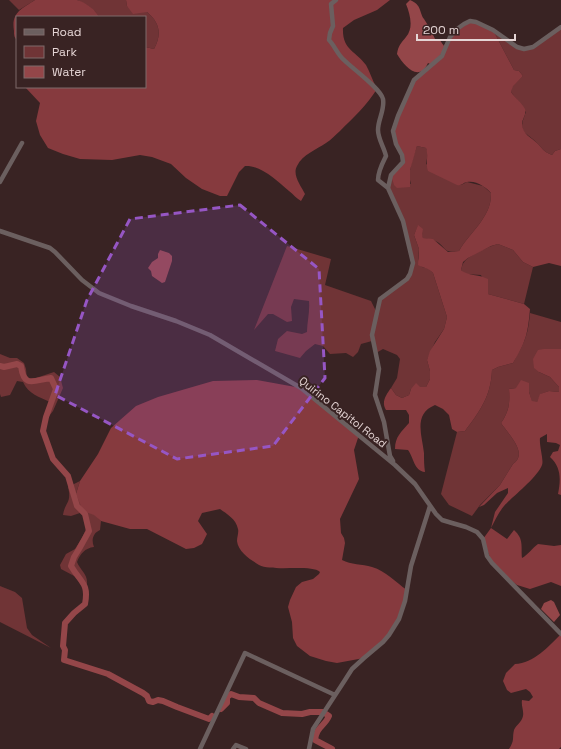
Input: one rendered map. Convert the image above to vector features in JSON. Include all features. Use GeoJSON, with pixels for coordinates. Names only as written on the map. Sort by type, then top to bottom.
{"type":"FeatureCollection","features":[{"type":"Feature","properties":{"kind":"street"},"geometry":{"type":"LineString","coordinates":[[336,0],[332,4],[333,26],[330,33],[330,40],[334,44],[338,54],[376,89],[383,100],[382,110],[378,121],[378,128],[386,156],[378,175],[378,180],[388,188],[406,231],[413,263],[410,274],[401,284],[380,299],[372,336],[379,369],[375,395],[384,422],[390,456],[395,465]]}},
{"type":"Feature","properties":{"kind":"street"},"geometry":{"type":"LineString","coordinates":[[388,188],[391,175],[403,162],[393,131],[402,106],[414,80],[442,56],[450,37],[457,29],[470,21],[476,22],[493,30],[517,47],[524,49],[533,47],[561,27]]}},
{"type":"Feature","properties":{"kind":"street"},"geometry":{"type":"LineString","coordinates":[[0,182],[22,143]]}},
{"type":"Feature","properties":{"kind":"street","name":"Quirino Capitol Road"},"geometry":{"type":"LineString","coordinates":[[0,230],[50,248],[56,252],[82,280],[99,293],[180,322],[210,336],[241,352],[301,388],[395,465],[415,484],[430,506],[442,520],[466,526],[477,532],[483,539],[487,556],[492,563],[561,634]]}},
{"type":"Feature","properties":{"kind":"street"},"geometry":{"type":"LineString","coordinates":[[309,749],[312,729],[352,669],[383,642],[400,619],[405,601],[411,566],[430,506]]}},
{"type":"Feature","properties":{"kind":"street"},"geometry":{"type":"LineString","coordinates":[[200,749],[245,653],[335,695]]}},
{"type":"Feature","properties":{"kind":"street"},"geometry":{"type":"LineString","coordinates":[[232,749],[236,745],[246,749]]}},
{"type":"Feature","properties":{"kind":"highlighted area"},"geometry":{"type":"Polygon","coordinates":[[[240,205],[319,269],[325,378],[273,446],[177,459],[55,395],[87,300],[130,219],[240,205]]]}},
{"type":"Feature","properties":{"kind":"green space"},"geometry":{"type":"Polygon","coordinates":[[[9,0],[35,0],[19,10],[9,0]]]}},
{"type":"Feature","properties":{"kind":"green space"},"geometry":{"type":"Polygon","coordinates":[[[77,0],[126,0],[127,6],[139,12],[147,12],[155,20],[159,34],[157,44],[154,49],[146,47],[146,16],[98,16],[86,5],[77,0]]]}},
{"type":"Feature","properties":{"kind":"green space"},"geometry":{"type":"Polygon","coordinates":[[[561,27],[561,149],[555,151],[552,155],[545,151],[526,134],[522,128],[523,119],[526,112],[511,92],[512,86],[523,76],[519,71],[514,70],[493,30],[517,47],[533,47],[561,27]]]}},
{"type":"Feature","properties":{"kind":"green space"},"geometry":{"type":"Polygon","coordinates":[[[417,146],[426,148],[428,153],[426,164],[461,185],[467,182],[483,186],[491,193],[488,210],[480,224],[459,251],[447,251],[439,243],[423,238],[418,226],[414,235],[419,249],[418,259],[422,267],[430,269],[433,273],[447,317],[444,329],[435,342],[427,360],[430,371],[430,379],[426,387],[411,389],[409,395],[402,398],[396,395],[391,388],[397,378],[400,359],[397,355],[383,349],[376,353],[372,341],[361,344],[358,352],[353,357],[346,353],[330,354],[323,346],[315,344],[300,358],[275,351],[278,339],[287,331],[302,334],[307,332],[309,301],[294,299],[291,307],[292,321],[287,322],[273,314],[268,314],[254,330],[287,246],[331,259],[325,285],[371,301],[376,311],[380,299],[401,284],[412,268],[406,231],[388,188],[391,175],[411,184],[410,170],[417,146]]]}},
{"type":"Feature","properties":{"kind":"green space"},"geometry":{"type":"Polygon","coordinates":[[[498,244],[513,250],[523,262],[533,267],[524,304],[488,294],[481,275],[465,274],[461,270],[463,263],[471,256],[498,244]]]}},
{"type":"Feature","properties":{"kind":"green space"},"geometry":{"type":"Polygon","coordinates":[[[530,313],[561,322],[561,349],[544,349],[539,372],[550,377],[559,387],[559,392],[549,391],[541,394],[537,402],[532,402],[529,392],[516,388],[509,389],[508,407],[506,415],[501,423],[516,444],[519,454],[517,460],[500,485],[480,505],[472,516],[449,505],[441,494],[457,432],[465,431],[484,403],[489,388],[492,370],[513,363],[525,340],[530,313]]]}},
{"type":"Feature","properties":{"kind":"green space"},"geometry":{"type":"Polygon","coordinates":[[[0,354],[10,358],[17,358],[24,363],[27,380],[54,372],[60,377],[63,388],[53,411],[46,420],[50,411],[50,402],[31,392],[23,382],[17,381],[10,395],[1,397],[0,354]]]}},
{"type":"Feature","properties":{"kind":"green space"},"geometry":{"type":"Polygon","coordinates":[[[80,481],[76,494],[101,521],[100,530],[93,537],[94,547],[83,552],[77,562],[87,581],[87,584],[81,585],[76,577],[61,569],[60,565],[66,554],[75,549],[86,529],[86,519],[80,513],[71,516],[63,515],[69,499],[68,487],[80,481]]]}},
{"type":"Feature","properties":{"kind":"green space"},"geometry":{"type":"Polygon","coordinates":[[[0,586],[15,592],[22,598],[27,628],[32,635],[51,648],[0,622],[0,586]]]}},
{"type":"Feature","properties":{"kind":"shaded area"},"geometry":{"type":"Polygon","coordinates":[[[35,0],[77,0],[90,7],[98,16],[16,16],[21,9],[35,0]]]}},
{"type":"Feature","properties":{"kind":"shaded area"},"geometry":{"type":"Polygon","coordinates":[[[126,0],[390,0],[377,10],[354,20],[343,28],[343,35],[347,46],[366,65],[377,89],[364,106],[340,131],[328,142],[306,155],[297,166],[296,177],[305,194],[301,201],[268,174],[251,166],[245,166],[239,172],[227,196],[220,196],[202,189],[186,178],[171,164],[152,157],[140,155],[112,160],[80,159],[48,148],[40,135],[36,121],[40,103],[26,88],[146,88],[146,47],[154,49],[157,44],[159,34],[158,29],[155,20],[147,12],[133,14],[127,6],[126,0]]]}},
{"type":"Feature","properties":{"kind":"shaded area"},"geometry":{"type":"Polygon","coordinates":[[[16,16],[16,39],[14,36],[14,20],[16,16]]]}},
{"type":"Feature","properties":{"kind":"shaded area"},"geometry":{"type":"Polygon","coordinates":[[[470,21],[493,30],[514,70],[519,71],[523,76],[513,86],[511,92],[525,109],[522,124],[524,131],[549,154],[552,155],[555,151],[561,149],[561,266],[549,263],[533,267],[523,262],[513,250],[498,244],[491,246],[463,262],[461,270],[488,279],[488,294],[524,304],[530,309],[527,331],[524,343],[513,363],[492,370],[489,388],[484,403],[465,431],[457,432],[452,429],[449,415],[443,409],[435,405],[428,409],[424,414],[421,419],[420,426],[425,472],[416,467],[408,450],[395,449],[397,438],[409,423],[409,415],[406,410],[386,410],[384,404],[386,396],[391,388],[396,395],[402,398],[409,395],[411,389],[416,383],[420,387],[426,387],[430,379],[430,371],[427,360],[430,351],[444,329],[447,317],[433,273],[418,265],[419,249],[414,235],[418,225],[423,229],[423,238],[433,239],[448,252],[459,251],[480,224],[488,210],[491,193],[484,186],[477,183],[465,182],[457,185],[428,171],[426,148],[417,146],[410,170],[410,187],[397,188],[394,185],[391,175],[403,162],[393,131],[414,80],[426,70],[450,37],[470,21]]]}},
{"type":"Feature","properties":{"kind":"shaded area"},"geometry":{"type":"Polygon","coordinates":[[[561,349],[561,495],[558,494],[560,478],[558,469],[550,457],[553,452],[558,451],[560,445],[547,442],[547,434],[540,438],[542,465],[530,481],[504,506],[491,528],[495,512],[508,493],[508,488],[497,493],[484,505],[479,507],[500,485],[517,460],[519,454],[516,444],[501,423],[506,415],[508,407],[509,389],[516,388],[521,380],[529,383],[529,392],[532,401],[537,402],[540,394],[549,391],[559,392],[559,387],[550,377],[534,368],[533,359],[538,350],[561,349]]]}},
{"type":"Feature","properties":{"kind":"shaded area"},"geometry":{"type":"Polygon","coordinates":[[[257,380],[301,388],[359,435],[354,450],[359,479],[340,519],[341,533],[345,543],[342,560],[377,569],[407,590],[395,628],[364,658],[337,663],[310,656],[297,646],[293,638],[292,622],[288,607],[290,600],[296,587],[302,582],[313,579],[320,572],[309,569],[273,568],[259,565],[245,555],[240,549],[237,541],[237,525],[231,517],[220,509],[202,513],[198,521],[207,534],[202,544],[194,548],[186,549],[147,529],[130,529],[101,521],[94,515],[83,511],[76,494],[80,481],[98,454],[111,428],[136,406],[158,397],[213,381],[257,380]]]}},
{"type":"Feature","properties":{"kind":"shaded area"},"geometry":{"type":"Polygon","coordinates":[[[491,528],[507,539],[514,530],[521,540],[522,558],[538,544],[554,546],[561,545],[561,586],[551,582],[530,589],[517,585],[498,570],[492,563],[483,539],[491,528]]]}},
{"type":"Feature","properties":{"kind":"shaded area"},"geometry":{"type":"Polygon","coordinates":[[[561,634],[561,747],[559,749],[509,749],[513,741],[514,730],[523,716],[522,700],[529,701],[533,697],[526,689],[511,693],[507,690],[503,681],[506,673],[515,664],[528,661],[540,654],[561,634]]]}},
{"type":"Feature","properties":{"kind":"water"},"geometry":{"type":"Polygon","coordinates":[[[410,0],[417,4],[435,39],[439,39],[444,46],[447,46],[432,65],[428,63],[420,72],[416,72],[408,67],[397,54],[399,47],[411,25],[406,4],[410,0]]]}},
{"type":"Feature","properties":{"kind":"water"},"geometry":{"type":"Polygon","coordinates":[[[160,250],[169,253],[172,256],[172,261],[165,282],[162,283],[152,276],[151,271],[148,268],[152,262],[158,258],[160,250]]]}},
{"type":"Feature","properties":{"kind":"water"},"geometry":{"type":"Polygon","coordinates":[[[551,600],[554,602],[560,615],[554,622],[541,609],[544,603],[551,600]]]}},
{"type":"Feature","properties":{"kind":"waterway"},"geometry":{"type":"LineString","coordinates":[[0,366],[4,367],[17,364],[21,366],[22,373],[25,378],[31,381],[51,378],[56,389],[46,417],[43,431],[53,459],[68,476],[77,506],[85,514],[89,531],[74,557],[71,566],[85,587],[86,597],[85,604],[65,623],[63,646],[65,650],[64,660],[108,674],[143,693],[147,696],[149,701],[163,701],[209,719],[212,716]]}},
{"type":"Feature","properties":{"kind":"waterway"},"geometry":{"type":"LineString","coordinates":[[221,709],[227,703],[227,697],[231,694],[239,697],[254,698],[259,703],[282,713],[302,714],[310,712],[323,712]]}},
{"type":"Feature","properties":{"kind":"waterway"},"geometry":{"type":"LineString","coordinates":[[326,714],[329,716],[317,732],[315,740],[332,749]]}}]}
